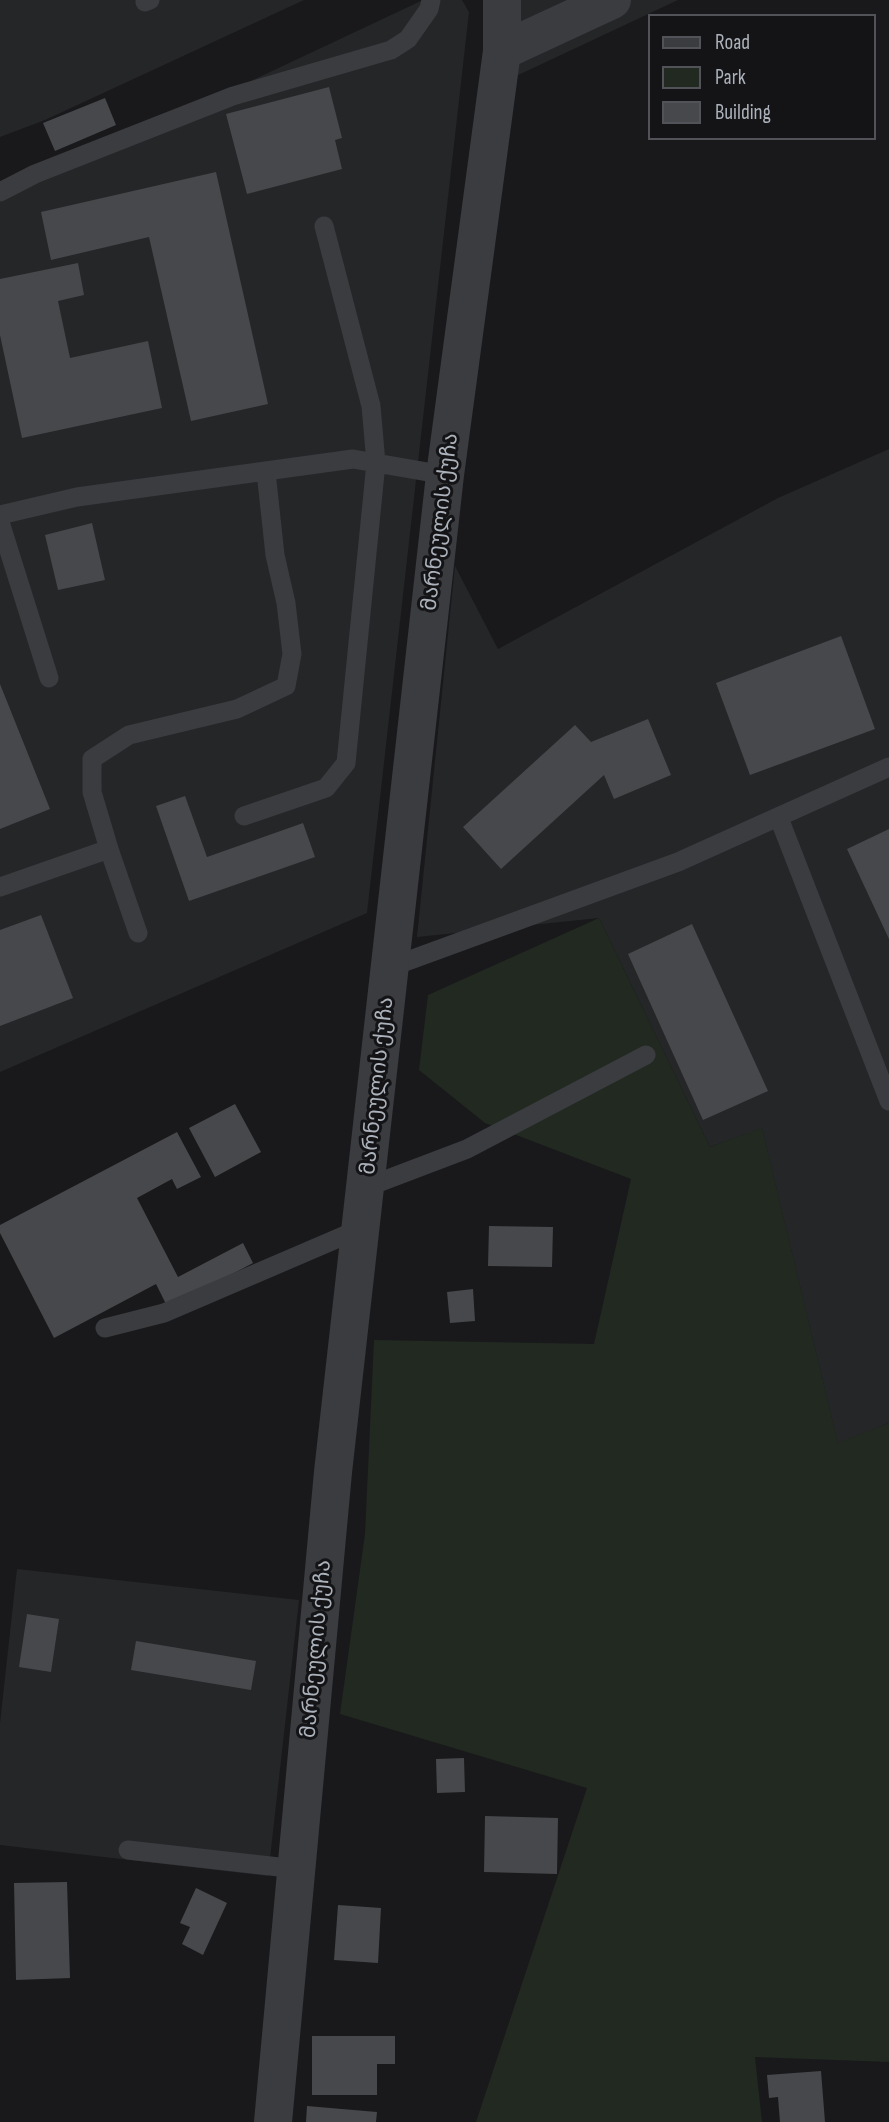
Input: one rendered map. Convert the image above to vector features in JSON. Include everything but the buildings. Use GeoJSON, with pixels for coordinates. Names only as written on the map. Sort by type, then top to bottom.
{"type":"FeatureCollection","features":[{"type":"Feature","properties":{"kind":"street","name":"მარნეულის ქუჩა"},"geometry":{"type":"LineString","coordinates":[[273,2122],[333,1472],[445,475],[502,51],[502,0]]}},
{"type":"Feature","properties":{"kind":"street"},"geometry":{"type":"LineString","coordinates":[[502,51],[612,0]]}},
{"type":"Feature","properties":{"kind":"lane"},"geometry":{"type":"LineString","coordinates":[[0,192],[35,174],[233,96],[391,50],[408,39],[429,9],[431,0]]}},
{"type":"Feature","properties":{"kind":"lane"},"geometry":{"type":"LineString","coordinates":[[244,816],[326,788],[346,763],[376,463],[370,406],[324,226]]}},
{"type":"Feature","properties":{"kind":"lane"},"geometry":{"type":"LineString","coordinates":[[0,515],[77,498],[353,459],[445,475]]}},
{"type":"Feature","properties":{"kind":"lane"},"geometry":{"type":"LineString","coordinates":[[138,933],[92,792],[92,759],[129,735],[237,709],[286,686],[292,654],[286,603],[275,555],[266,471]]}},
{"type":"Feature","properties":{"kind":"lane"},"geometry":{"type":"LineString","coordinates":[[0,522],[49,678]]}},
{"type":"Feature","properties":{"kind":"lane"},"geometry":{"type":"LineString","coordinates":[[391,967],[678,862],[889,767]]}},
{"type":"Feature","properties":{"kind":"lane"},"geometry":{"type":"LineString","coordinates":[[779,818],[889,1101]]}},
{"type":"Feature","properties":{"kind":"lane"},"geometry":{"type":"LineString","coordinates":[[0,887],[109,849]]}},
{"type":"Feature","properties":{"kind":"lane"},"geometry":{"type":"LineString","coordinates":[[367,1187],[467,1149],[646,1055]]}},
{"type":"Feature","properties":{"kind":"lane"},"geometry":{"type":"LineString","coordinates":[[105,1328],[164,1313],[362,1228]]}},
{"type":"Feature","properties":{"kind":"lane"},"geometry":{"type":"LineString","coordinates":[[128,1850],[296,1869]]}},
{"type":"Feature","properties":{"kind":"shaded area"},"geometry":{"type":"Polygon","coordinates":[[[0,0],[304,0],[45,120],[0,137],[0,0]]]}},
{"type":"Feature","properties":{"kind":"shaded area"},"geometry":{"type":"Polygon","coordinates":[[[423,0],[462,0],[469,12],[367,913],[0,1072],[0,199],[423,0]]]}},
{"type":"Feature","properties":{"kind":"shaded area"},"geometry":{"type":"Polygon","coordinates":[[[520,0],[678,0],[648,14],[512,78],[520,0]]]}},
{"type":"Feature","properties":{"kind":"shaded area"},"geometry":{"type":"Polygon","coordinates":[[[889,449],[889,1423],[838,1444],[762,1129],[710,1147],[599,918],[417,937],[455,566],[498,649],[778,498],[889,449]]]}},
{"type":"Feature","properties":{"kind":"shaded area"},"geometry":{"type":"Polygon","coordinates":[[[17,1569],[299,1600],[268,1876],[0,1845],[0,1723],[17,1569]]]}},
{"type":"Feature","properties":{"kind":"green space"},"geometry":{"type":"Polygon","coordinates":[[[599,918],[710,1147],[762,1128],[838,1443],[889,1423],[889,2062],[755,2057],[762,2122],[476,2122],[587,1788],[340,1714],[365,1534],[374,1340],[594,1344],[631,1179],[485,1123],[419,1070],[428,995],[599,918]]]}}]}
